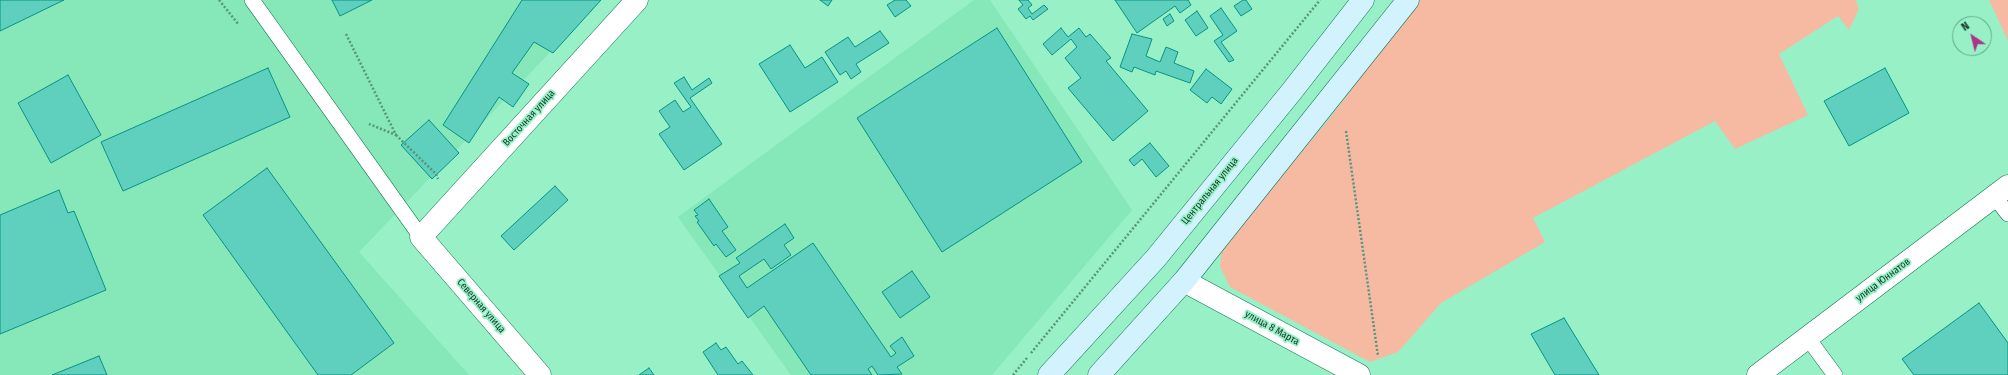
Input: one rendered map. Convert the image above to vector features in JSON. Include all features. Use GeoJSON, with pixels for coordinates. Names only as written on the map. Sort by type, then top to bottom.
{"type":"FeatureCollection","features":[{"type":"Feature","properties":{"kind":"main road","name":"Центральная улица"},"geometry":{"type":"LineString","coordinates":[[1049,375],[1156,258],[1292,91],[1363,0]]}},
{"type":"Feature","properties":{"kind":"main road"},"geometry":{"type":"LineString","coordinates":[[1099,375],[1184,281],[1408,0]]}},
{"type":"Feature","properties":{"kind":"street","name":"Восточная улица"},"geometry":{"type":"LineString","coordinates":[[421,237],[637,0]]}},
{"type":"Feature","properties":{"kind":"street","name":"улица Юннатов"},"geometry":{"type":"LineString","coordinates":[[1758,375],[2001,191]]}},
{"type":"Feature","properties":{"kind":"street","name":"Северная улица"},"geometry":{"type":"LineString","coordinates":[[421,237],[540,375]]}},
{"type":"Feature","properties":{"kind":"street","name":"улица 8 Марта"},"geometry":{"type":"LineString","coordinates":[[1184,281],[1359,375]]}},
{"type":"Feature","properties":{"kind":"lane"},"geometry":{"type":"LineString","coordinates":[[252,0],[421,237]]}},
{"type":"Feature","properties":{"kind":"lane"},"geometry":{"type":"LineString","coordinates":[[2001,191],[2008,214]]}},
{"type":"Feature","properties":{"kind":"lane"},"geometry":{"type":"LineString","coordinates":[[1807,337],[1835,375]]}},
{"type":"Feature","properties":{"kind":"path"},"geometry":{"type":"LineString","coordinates":[[1013,375],[1320,0]]}},
{"type":"Feature","properties":{"kind":"path"},"geometry":{"type":"LineString","coordinates":[[1346,131],[1379,359]]}},
{"type":"Feature","properties":{"kind":"path"},"geometry":{"type":"LineString","coordinates":[[396,134],[436,174]]}},
{"type":"Feature","properties":{"kind":"shaded area"},"geometry":{"type":"Polygon","coordinates":[[[0,0],[600,0],[359,252],[469,375],[0,375],[0,0]]]}},
{"type":"Feature","properties":{"kind":"shaded area"},"geometry":{"type":"Polygon","coordinates":[[[974,0],[990,0],[1132,210],[992,375],[791,375],[678,217],[974,0]]]}},
{"type":"Feature","properties":{"kind":"shaded area"},"geometry":{"type":"Polygon","coordinates":[[[1419,0],[1856,0],[1859,9],[1849,30],[1838,16],[1779,54],[1808,115],[1735,149],[1715,121],[1533,218],[1545,242],[1441,303],[1398,352],[1370,362],[1230,287],[1220,267],[1222,246],[1329,119],[1419,0]]]}},
{"type":"Feature","properties":{"kind":"shaded area"},"geometry":{"type":"Polygon","coordinates":[[[1989,0],[2008,0],[2008,41],[1989,0]]]}},
{"type":"Feature","properties":{"kind":"building"},"geometry":{"type":"Polygon","coordinates":[[[0,0],[64,0],[0,31],[0,0]]]}},
{"type":"Feature","properties":{"kind":"building"},"geometry":{"type":"Polygon","coordinates":[[[332,0],[372,0],[340,16],[332,0]]]}},
{"type":"Feature","properties":{"kind":"building"},"geometry":{"type":"Polygon","coordinates":[[[522,0],[601,0],[553,53],[534,42],[512,73],[529,84],[513,107],[499,97],[469,143],[443,125],[522,0]]]}},
{"type":"Feature","properties":{"kind":"building"},"geometry":{"type":"Polygon","coordinates":[[[820,0],[832,0],[828,6],[820,0]]]}},
{"type":"Feature","properties":{"kind":"building"},"geometry":{"type":"Polygon","coordinates":[[[895,0],[906,0],[911,6],[895,17],[887,5],[895,0]]]}},
{"type":"Feature","properties":{"kind":"building"},"geometry":{"type":"Polygon","coordinates":[[[1019,0],[1028,0],[1032,5],[1028,8],[1032,14],[1044,5],[1048,9],[1033,20],[1030,16],[1026,19],[1018,9],[1023,5],[1019,0]]]}},
{"type":"Feature","properties":{"kind":"building"},"geometry":{"type":"Polygon","coordinates":[[[1115,0],[1188,0],[1191,5],[1180,13],[1175,6],[1137,33],[1115,0]]]}},
{"type":"Feature","properties":{"kind":"building"},"geometry":{"type":"Polygon","coordinates":[[[1243,0],[1246,0],[1252,9],[1241,16],[1234,6],[1243,0]]]}},
{"type":"Feature","properties":{"kind":"building"},"geometry":{"type":"Polygon","coordinates":[[[1221,8],[1237,31],[1221,42],[1234,60],[1229,62],[1214,41],[1223,35],[1210,16],[1221,8]]]}},
{"type":"Feature","properties":{"kind":"building"},"geometry":{"type":"Polygon","coordinates":[[[1197,11],[1208,28],[1196,36],[1185,20],[1197,11]]]}},
{"type":"Feature","properties":{"kind":"building"},"geometry":{"type":"Polygon","coordinates":[[[1170,14],[1174,21],[1167,26],[1163,19],[1170,14]]]}},
{"type":"Feature","properties":{"kind":"building"},"geometry":{"type":"Polygon","coordinates":[[[997,28],[1082,162],[942,252],[857,118],[997,28]]]}},
{"type":"Feature","properties":{"kind":"building"},"geometry":{"type":"Polygon","coordinates":[[[1061,28],[1068,37],[1079,28],[1086,37],[1090,34],[1111,58],[1106,61],[1148,111],[1113,141],[1068,88],[1081,78],[1065,58],[1077,47],[1071,39],[1052,55],[1043,44],[1061,28]]]}},
{"type":"Feature","properties":{"kind":"building"},"geometry":{"type":"Polygon","coordinates":[[[880,31],[889,43],[856,64],[861,72],[851,79],[846,71],[840,75],[825,52],[848,37],[855,47],[880,31]]]}},
{"type":"Feature","properties":{"kind":"building"},"geometry":{"type":"Polygon","coordinates":[[[1132,34],[1152,39],[1146,56],[1160,62],[1166,47],[1178,52],[1174,63],[1194,71],[1190,83],[1156,71],[1155,75],[1134,67],[1132,72],[1120,67],[1132,34]]]}},
{"type":"Feature","properties":{"kind":"building"},"geometry":{"type":"Polygon","coordinates":[[[790,45],[805,68],[822,57],[838,82],[790,112],[759,64],[790,45]]]}},
{"type":"Feature","properties":{"kind":"building"},"geometry":{"type":"Polygon","coordinates":[[[268,68],[290,117],[123,191],[101,142],[268,68]]]}},
{"type":"Feature","properties":{"kind":"building"},"geometry":{"type":"Polygon","coordinates":[[[1885,68],[1909,113],[1849,146],[1824,101],[1885,68]]]}},
{"type":"Feature","properties":{"kind":"building"},"geometry":{"type":"Polygon","coordinates":[[[1206,69],[1232,89],[1221,104],[1212,97],[1207,103],[1190,90],[1206,69]]]}},
{"type":"Feature","properties":{"kind":"building"},"geometry":{"type":"Polygon","coordinates":[[[68,75],[101,135],[51,163],[18,103],[68,75]]]}},
{"type":"Feature","properties":{"kind":"building"},"geometry":{"type":"Polygon","coordinates":[[[684,77],[692,90],[709,78],[712,83],[690,98],[722,144],[684,170],[659,134],[670,127],[659,111],[675,100],[683,112],[691,107],[674,83],[684,77]]]}},
{"type":"Feature","properties":{"kind":"building"},"geometry":{"type":"Polygon","coordinates":[[[429,120],[459,153],[432,179],[401,145],[429,120]]]}},
{"type":"Feature","properties":{"kind":"building"},"geometry":{"type":"Polygon","coordinates":[[[1150,143],[1169,166],[1156,177],[1142,159],[1134,166],[1129,160],[1150,143]]]}},
{"type":"Feature","properties":{"kind":"building"},"geometry":{"type":"Polygon","coordinates":[[[267,168],[394,343],[351,375],[318,375],[203,215],[267,168]]]}},
{"type":"Feature","properties":{"kind":"building"},"geometry":{"type":"Polygon","coordinates":[[[555,186],[568,200],[514,250],[501,236],[555,186]]]}},
{"type":"Feature","properties":{"kind":"building"},"geometry":{"type":"Polygon","coordinates":[[[59,190],[68,213],[74,211],[106,290],[0,334],[0,215],[59,190]]]}},
{"type":"Feature","properties":{"kind":"building"},"geometry":{"type":"Polygon","coordinates":[[[709,199],[728,227],[722,231],[736,250],[726,257],[716,244],[714,246],[697,222],[699,221],[695,216],[698,215],[694,210],[709,199]]]}},
{"type":"Feature","properties":{"kind":"building"},"geometry":{"type":"Polygon","coordinates":[[[785,224],[794,238],[784,245],[791,255],[771,269],[764,259],[739,276],[747,288],[813,243],[891,357],[896,353],[890,346],[902,337],[914,356],[897,367],[902,374],[878,375],[872,366],[868,369],[872,375],[811,375],[764,306],[748,318],[719,276],[740,263],[736,258],[785,224]]]}},
{"type":"Feature","properties":{"kind":"building"},"geometry":{"type":"Polygon","coordinates":[[[912,271],[930,297],[900,318],[882,292],[912,271]]]}},
{"type":"Feature","properties":{"kind":"building"},"geometry":{"type":"Polygon","coordinates":[[[1979,303],[2008,343],[2008,375],[1914,375],[1902,359],[1979,303]]]}},
{"type":"Feature","properties":{"kind":"building"},"geometry":{"type":"Polygon","coordinates":[[[1564,318],[1599,375],[1555,375],[1531,334],[1564,318]]]}},
{"type":"Feature","properties":{"kind":"building"},"geometry":{"type":"Polygon","coordinates":[[[716,343],[721,350],[726,347],[738,364],[742,361],[753,375],[718,375],[703,352],[716,343]]]}},
{"type":"Feature","properties":{"kind":"building"},"geometry":{"type":"Polygon","coordinates":[[[99,356],[107,375],[52,375],[99,356]]]}},
{"type":"Feature","properties":{"kind":"building"},"geometry":{"type":"Polygon","coordinates":[[[649,368],[654,375],[639,375],[649,368]]]}}]}
